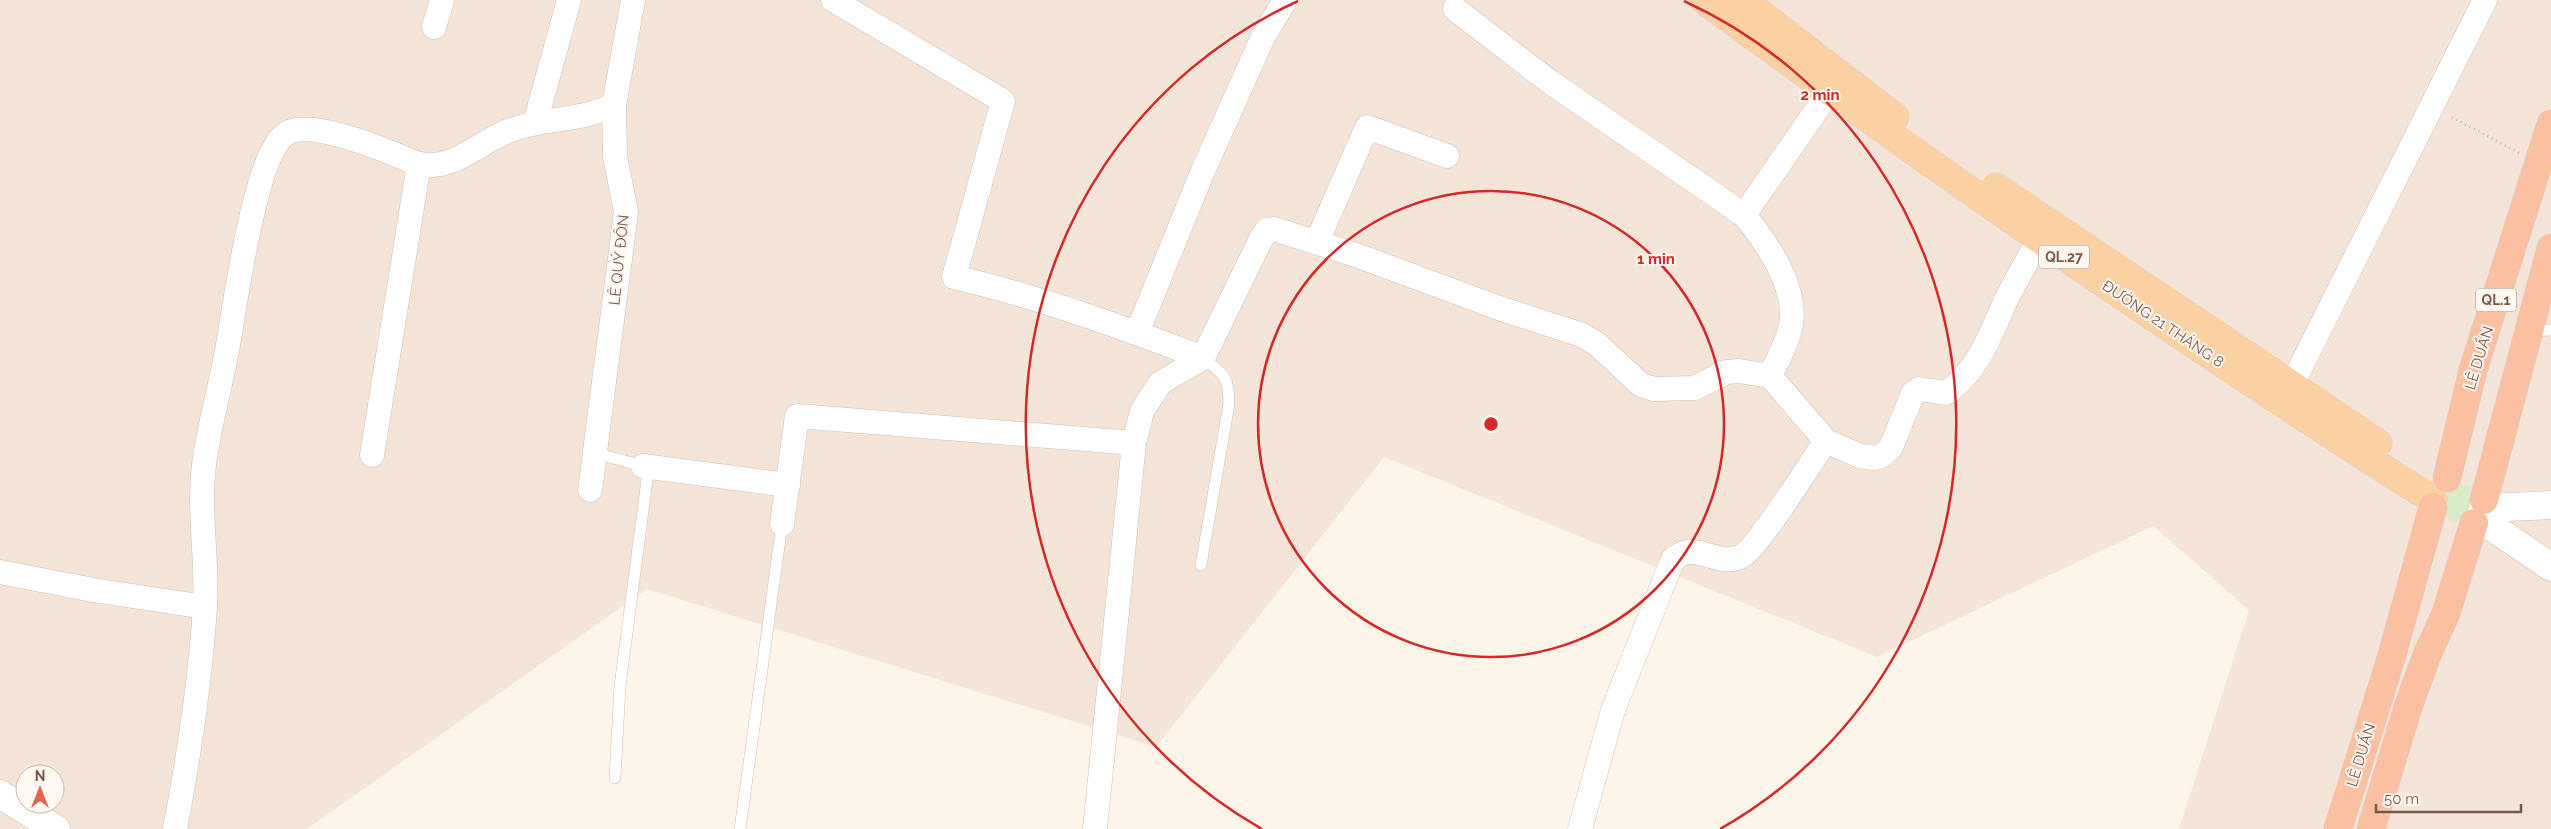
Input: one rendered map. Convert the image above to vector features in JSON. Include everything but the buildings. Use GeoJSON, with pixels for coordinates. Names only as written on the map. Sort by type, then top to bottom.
{"type":"FeatureCollection","features":[{"type":"Feature","properties":{"kind":"highway","name":"LÊ DUẨN"},"geometry":{"type":"LineString","coordinates":[[2338,829],[2392,655],[2474,370],[2551,124]]}},
{"type":"Feature","properties":{"kind":"highway","name":"LÊ DUẨN"},"geometry":{"type":"LineString","coordinates":[[2371,829],[2408,707],[2427,655],[2446,613],[2539,331],[2551,248]]}},
{"type":"Feature","properties":{"kind":"highway"},"geometry":{"type":"LineString","coordinates":[[2464,478],[2472,481],[2478,486],[2480,512],[2458,528],[2450,526],[2442,521],[2438,492],[2464,478]]}},
{"type":"Feature","properties":{"kind":"main road","name":"ĐƯỜNG 21 THÁNG 8"},"geometry":{"type":"LineString","coordinates":[[1704,0],[1829,92],[2039,240],[2306,419],[2438,492]]}},
{"type":"Feature","properties":{"kind":"main road","name":"ĐƯỜNG 21 THÁNG 8"},"geometry":{"type":"LineString","coordinates":[[1743,0],[1922,138],[2291,386],[2438,492]]}},
{"type":"Feature","properties":{"kind":"main road"},"geometry":{"type":"LineString","coordinates":[[2480,512],[2551,505]]}},
{"type":"Feature","properties":{"kind":"main road"},"geometry":{"type":"LineString","coordinates":[[2480,512],[2551,567]]}},
{"type":"Feature","properties":{"kind":"main road"},"geometry":{"type":"LineString","coordinates":[[0,794],[56,829]]}},
{"type":"Feature","properties":{"kind":"street"},"geometry":{"type":"LineString","coordinates":[[434,27],[442,0]]}},
{"type":"Feature","properties":{"kind":"street"},"geometry":{"type":"LineString","coordinates":[[535,123],[569,0]]}},
{"type":"Feature","properties":{"kind":"street","name":"LÊ QUÝ ĐÔN"},"geometry":{"type":"LineString","coordinates":[[590,490],[626,212],[616,156],[614,105],[633,0]]}},
{"type":"Feature","properties":{"kind":"street"},"geometry":{"type":"LineString","coordinates":[[833,0],[1003,101],[954,277],[1013,291],[1137,333],[1203,358]]}},
{"type":"Feature","properties":{"kind":"street"},"geometry":{"type":"LineString","coordinates":[[1137,333],[1202,173],[1250,64],[1263,37],[1285,0]]}},
{"type":"Feature","properties":{"kind":"street"},"geometry":{"type":"LineString","coordinates":[[2291,386],[2485,0]]}},
{"type":"Feature","properties":{"kind":"street"},"geometry":{"type":"LineString","coordinates":[[1456,9],[1550,82],[1744,215],[1762,236],[1780,265],[1788,293],[1790,329],[1770,376]]}},
{"type":"Feature","properties":{"kind":"street"},"geometry":{"type":"LineString","coordinates":[[1744,215],[1829,92]]}},
{"type":"Feature","properties":{"kind":"street"},"geometry":{"type":"LineString","coordinates":[[175,829],[193,720],[205,607],[202,520],[204,463],[228,344],[242,257],[265,170],[275,145],[286,133],[301,128],[330,133],[419,164],[436,166],[464,156],[506,132],[535,123],[598,113],[614,105]]}},
{"type":"Feature","properties":{"kind":"street"},"geometry":{"type":"LineString","coordinates":[[1317,242],[1367,127],[1447,156]]}},
{"type":"Feature","properties":{"kind":"street"},"geometry":{"type":"LineString","coordinates":[[372,456],[419,164]]}},
{"type":"Feature","properties":{"kind":"street"},"geometry":{"type":"LineString","coordinates":[[1095,829],[1134,443],[1142,411],[1160,383],[1203,358],[1267,230],[1274,229],[1317,242],[1582,335],[1597,344],[1641,385],[1654,389],[1695,388],[1726,372],[1739,370],[1770,376],[1826,441],[1860,456],[1874,458],[1884,456],[1891,447],[1913,393],[1919,389],[1946,393],[1953,388],[1978,359],[1990,339],[2020,272],[2039,240]]}},
{"type":"Feature","properties":{"kind":"street"},"geometry":{"type":"LineString","coordinates":[[782,524],[797,416],[1134,443]]}},
{"type":"Feature","properties":{"kind":"street"},"geometry":{"type":"LineString","coordinates":[[1580,829],[1614,710],[1673,559],[1681,552],[1691,550],[1719,559],[1743,556],[1757,540],[1826,441]]}},
{"type":"Feature","properties":{"kind":"street"},"geometry":{"type":"LineString","coordinates":[[643,466],[788,485]]}},
{"type":"Feature","properties":{"kind":"street"},"geometry":{"type":"LineString","coordinates":[[0,572],[93,590],[205,607]]}},
{"type":"Feature","properties":{"kind":"lane"},"geometry":{"type":"LineString","coordinates":[[1201,564],[1229,404],[1229,388],[1224,374],[1203,358]]}},
{"type":"Feature","properties":{"kind":"lane"},"geometry":{"type":"LineString","coordinates":[[595,453],[643,466],[648,472],[620,686],[615,778]]}},
{"type":"Feature","properties":{"kind":"lane"},"geometry":{"type":"LineString","coordinates":[[740,829],[782,524]]}},
{"type":"Feature","properties":{"kind":"path"},"geometry":{"type":"LineString","coordinates":[[2452,117],[2539,164]]}},
{"type":"Feature","properties":{"kind":"shaded area"},"geometry":{"type":"Polygon","coordinates":[[[0,0],[2551,0],[2551,829],[2179,829],[2249,610],[2153,526],[1877,657],[1384,457],[1156,747],[647,589],[307,829],[0,829],[0,0]]]}},
{"type":"Feature","properties":{"kind":"green space"},"geometry":{"type":"Polygon","coordinates":[[[2456,483],[2468,485],[2477,494],[2466,521],[2453,521],[2442,513],[2441,502],[2443,492],[2456,483]]]}}]}
